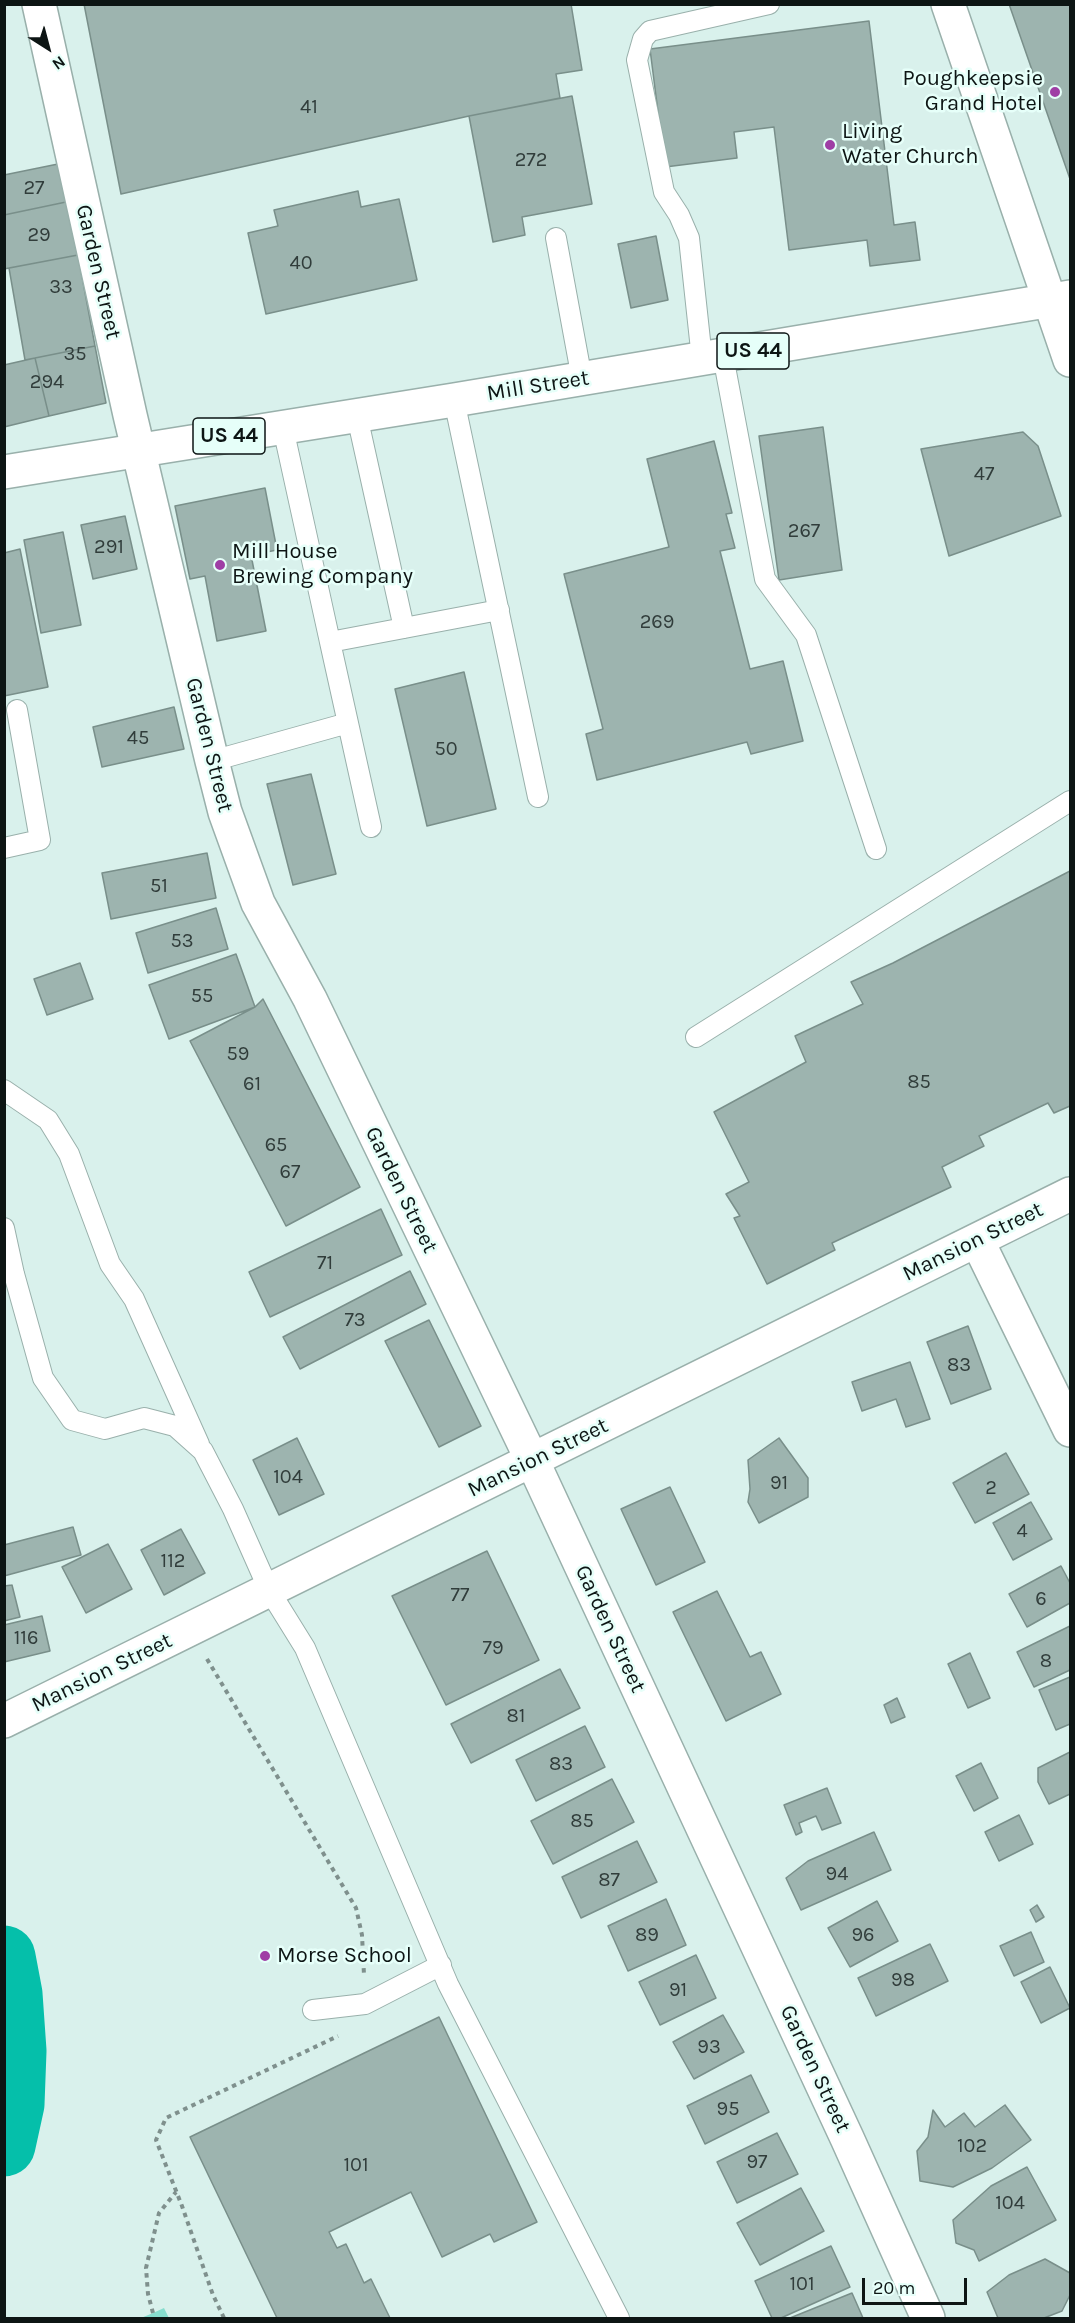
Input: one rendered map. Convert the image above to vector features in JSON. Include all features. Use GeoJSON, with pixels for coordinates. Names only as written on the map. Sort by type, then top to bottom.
{"type":"FeatureCollection","features":[{"type":"Feature","properties":{"kind":"main road","name":"Garden Street"},"geometry":{"type":"LineString","coordinates":[[39,4],[138,451],[212,760],[225,812],[258,903],[309,999],[532,1460],[847,2138],[928,2319]]}},
{"type":"Feature","properties":{"kind":"main road"},"geometry":{"type":"LineString","coordinates":[[948,4],[1061,299],[1071,360]]}},
{"type":"Feature","properties":{"kind":"main road","name":"Mill Street"},"geometry":{"type":"LineString","coordinates":[[4,472],[1061,299]]}},
{"type":"Feature","properties":{"kind":"main road","name":"Mansion Street"},"geometry":{"type":"LineString","coordinates":[[4,1721],[1071,1194]]}},
{"type":"Feature","properties":{"kind":"main road"},"geometry":{"type":"LineString","coordinates":[[977,1240],[1071,1430]]}},
{"type":"Feature","properties":{"kind":"lane"},"geometry":{"type":"LineString","coordinates":[[770,4],[650,31],[643,39],[637,60],[664,192],[679,215],[689,238],[713,357],[765,579],[806,635],[876,849]]}},
{"type":"Feature","properties":{"kind":"lane"},"geometry":{"type":"LineString","coordinates":[[556,238],[582,379]]}},
{"type":"Feature","properties":{"kind":"lane"},"geometry":{"type":"LineString","coordinates":[[454,400],[538,796]]}},
{"type":"Feature","properties":{"kind":"lane"},"geometry":{"type":"LineString","coordinates":[[357,416],[404,628]]}},
{"type":"Feature","properties":{"kind":"lane"},"geometry":{"type":"LineString","coordinates":[[283,428],[371,827]]}},
{"type":"Feature","properties":{"kind":"lane"},"geometry":{"type":"LineString","coordinates":[[330,642],[499,610]]}},
{"type":"Feature","properties":{"kind":"lane"},"geometry":{"type":"LineString","coordinates":[[4,848],[40,840],[17,710]]}},
{"type":"Feature","properties":{"kind":"lane"},"geometry":{"type":"LineString","coordinates":[[212,760],[348,723]]}},
{"type":"Feature","properties":{"kind":"lane"},"geometry":{"type":"LineString","coordinates":[[696,1037],[1071,801]]}},
{"type":"Feature","properties":{"kind":"lane"},"geometry":{"type":"LineString","coordinates":[[4,1090],[48,1120],[69,1154],[110,1264],[134,1299],[269,1590],[305,1648],[448,1984],[619,2319]]}},
{"type":"Feature","properties":{"kind":"lane"},"geometry":{"type":"LineString","coordinates":[[4,1228],[14,1274],[43,1378],[72,1420],[105,1429],[144,1418],[175,1426],[203,1451]]}},
{"type":"Feature","properties":{"kind":"lane"},"geometry":{"type":"LineString","coordinates":[[313,2010],[365,2004],[441,1965]]}},
{"type":"Feature","properties":{"kind":"path"},"geometry":{"type":"LineString","coordinates":[[189,1630],[356,1908],[363,1935],[366,2023],[166,2118],[156,2140],[224,2319]]}},
{"type":"Feature","properties":{"kind":"path"},"geometry":{"type":"LineString","coordinates":[[153,2313],[148,2294],[146,2268],[159,2213],[177,2192]]}},
{"type":"Feature","properties":{"kind":"green space"},"geometry":{"type":"Polygon","coordinates":[[[164,2308],[169,2318],[141,2318],[153,2313],[164,2308]]]}},
{"type":"Feature","properties":{"kind":"building"},"geometry":{"type":"Polygon","coordinates":[[[84,4],[571,4],[582,70],[556,74],[560,98],[469,116],[121,194],[84,4]]]}},
{"type":"Feature","properties":{"kind":"building","name":"Poughkeepsie Grand Hotel"},"geometry":{"type":"Polygon","coordinates":[[[1009,4],[1070,4],[1070,179],[1009,4]]]}},
{"type":"Feature","properties":{"kind":"building","name":"Living Water Church"},"geometry":{"type":"Polygon","coordinates":[[[869,21],[894,225],[915,222],[920,260],[870,266],[867,240],[789,250],[774,127],[734,132],[737,158],[665,167],[650,49],[869,21]]]}},
{"type":"Feature","properties":{"kind":"building"},"geometry":{"type":"Polygon","coordinates":[[[572,96],[592,204],[522,217],[525,235],[493,242],[469,116],[572,96]]]}},
{"type":"Feature","properties":{"kind":"building"},"geometry":{"type":"Polygon","coordinates":[[[58,164],[66,202],[4,215],[4,175],[58,164]]]}},
{"type":"Feature","properties":{"kind":"building"},"geometry":{"type":"Polygon","coordinates":[[[358,191],[361,207],[399,199],[417,280],[266,314],[248,233],[278,226],[274,210],[358,191]]]}},
{"type":"Feature","properties":{"kind":"building"},"geometry":{"type":"Polygon","coordinates":[[[66,202],[78,255],[4,269],[4,215],[66,202]]]}},
{"type":"Feature","properties":{"kind":"building"},"geometry":{"type":"Polygon","coordinates":[[[656,236],[668,300],[631,308],[618,244],[656,236]]]}},
{"type":"Feature","properties":{"kind":"building"},"geometry":{"type":"Polygon","coordinates":[[[78,255],[95,346],[25,360],[9,268],[78,255]]]}},
{"type":"Feature","properties":{"kind":"building"},"geometry":{"type":"Polygon","coordinates":[[[95,346],[106,403],[49,416],[35,358],[95,346]]]}},
{"type":"Feature","properties":{"kind":"building"},"geometry":{"type":"Polygon","coordinates":[[[35,358],[49,416],[4,427],[4,365],[35,358]]]}},
{"type":"Feature","properties":{"kind":"building"},"geometry":{"type":"Polygon","coordinates":[[[823,427],[842,570],[779,580],[759,436],[823,427]]]}},
{"type":"Feature","properties":{"kind":"building"},"geometry":{"type":"Polygon","coordinates":[[[1023,432],[1038,446],[1061,516],[949,556],[921,449],[1023,432]]]}},
{"type":"Feature","properties":{"kind":"building"},"geometry":{"type":"Polygon","coordinates":[[[714,441],[732,513],[726,514],[735,548],[720,551],[750,669],[783,661],[803,741],[751,754],[747,742],[597,780],[586,734],[603,729],[564,574],[669,547],[647,459],[714,441]]]}},
{"type":"Feature","properties":{"kind":"building","name":"Mill House Brewing Company"},"geometry":{"type":"Polygon","coordinates":[[[265,488],[277,550],[251,555],[266,631],[217,641],[205,576],[190,579],[175,506],[265,488]]]}},
{"type":"Feature","properties":{"kind":"building"},"geometry":{"type":"Polygon","coordinates":[[[125,516],[137,569],[93,579],[81,525],[125,516]]]}},
{"type":"Feature","properties":{"kind":"building"},"geometry":{"type":"Polygon","coordinates":[[[63,532],[81,625],[41,633],[24,540],[63,532]]]}},
{"type":"Feature","properties":{"kind":"building"},"geometry":{"type":"Polygon","coordinates":[[[20,549],[48,687],[4,696],[4,553],[20,549]]]}},
{"type":"Feature","properties":{"kind":"building"},"geometry":{"type":"Polygon","coordinates":[[[464,672],[496,809],[427,826],[395,689],[464,672]]]}},
{"type":"Feature","properties":{"kind":"building"},"geometry":{"type":"Polygon","coordinates":[[[174,707],[184,749],[102,767],[93,727],[174,707]]]}},
{"type":"Feature","properties":{"kind":"building"},"geometry":{"type":"Polygon","coordinates":[[[311,774],[336,874],[293,885],[267,784],[311,774]]]}},
{"type":"Feature","properties":{"kind":"building"},"geometry":{"type":"Polygon","coordinates":[[[207,853],[216,898],[111,919],[102,873],[207,853]]]}},
{"type":"Feature","properties":{"kind":"building"},"geometry":{"type":"Polygon","coordinates":[[[1070,871],[1070,1106],[1054,1113],[1048,1103],[979,1136],[984,1146],[942,1167],[951,1187],[832,1243],[835,1250],[767,1284],[734,1218],[740,1216],[726,1194],[749,1182],[714,1112],[806,1062],[795,1036],[863,1004],[851,982],[893,963],[1070,871]]]}},
{"type":"Feature","properties":{"kind":"building"},"geometry":{"type":"Polygon","coordinates":[[[216,908],[228,949],[148,973],[136,933],[216,908]]]}},
{"type":"Feature","properties":{"kind":"building"},"geometry":{"type":"Polygon","coordinates":[[[236,954],[255,1007],[169,1039],[149,985],[236,954]]]}},
{"type":"Feature","properties":{"kind":"building"},"geometry":{"type":"Polygon","coordinates":[[[80,963],[93,999],[47,1015],[34,979],[80,963]]]}},
{"type":"Feature","properties":{"kind":"building"},"geometry":{"type":"Polygon","coordinates":[[[263,999],[360,1187],[286,1226],[190,1041],[255,1007],[263,999]]]}},
{"type":"Feature","properties":{"kind":"building"},"geometry":{"type":"Polygon","coordinates":[[[381,1209],[402,1255],[270,1317],[249,1272],[381,1209]]]}},
{"type":"Feature","properties":{"kind":"building"},"geometry":{"type":"Polygon","coordinates":[[[410,1271],[426,1304],[300,1369],[283,1337],[410,1271]]]}},
{"type":"Feature","properties":{"kind":"building"},"geometry":{"type":"Polygon","coordinates":[[[429,1320],[481,1426],[439,1447],[385,1341],[429,1320]]]}},
{"type":"Feature","properties":{"kind":"building"},"geometry":{"type":"Polygon","coordinates":[[[968,1326],[991,1389],[951,1404],[927,1342],[968,1326]]]}},
{"type":"Feature","properties":{"kind":"building"},"geometry":{"type":"Polygon","coordinates":[[[910,1362],[930,1419],[906,1427],[896,1399],[862,1411],[852,1382],[910,1362]]]}},
{"type":"Feature","properties":{"kind":"building"},"geometry":{"type":"Polygon","coordinates":[[[297,1438],[324,1494],[279,1515],[253,1460],[297,1438]]]}},
{"type":"Feature","properties":{"kind":"building"},"geometry":{"type":"Polygon","coordinates":[[[779,1438],[808,1478],[808,1497],[759,1523],[748,1502],[750,1489],[748,1460],[779,1438]]]}},
{"type":"Feature","properties":{"kind":"building"},"geometry":{"type":"Polygon","coordinates":[[[1006,1453],[1029,1494],[975,1523],[953,1483],[1006,1453]]]}},
{"type":"Feature","properties":{"kind":"building"},"geometry":{"type":"Polygon","coordinates":[[[670,1487],[705,1562],[656,1585],[621,1509],[670,1487]]]}},
{"type":"Feature","properties":{"kind":"building"},"geometry":{"type":"Polygon","coordinates":[[[1031,1502],[1052,1539],[1013,1560],[993,1523],[1031,1502]]]}},
{"type":"Feature","properties":{"kind":"building"},"geometry":{"type":"Polygon","coordinates":[[[73,1527],[81,1555],[4,1576],[4,1545],[73,1527]]]}},
{"type":"Feature","properties":{"kind":"building"},"geometry":{"type":"Polygon","coordinates":[[[181,1529],[205,1573],[164,1595],[141,1550],[181,1529]]]}},
{"type":"Feature","properties":{"kind":"building"},"geometry":{"type":"Polygon","coordinates":[[[108,1544],[132,1589],[86,1613],[62,1567],[108,1544]]]}},
{"type":"Feature","properties":{"kind":"building"},"geometry":{"type":"Polygon","coordinates":[[[487,1551],[539,1660],[446,1705],[392,1596],[487,1551]]]}},
{"type":"Feature","properties":{"kind":"building"},"geometry":{"type":"Polygon","coordinates":[[[1061,1566],[1070,1583],[1070,1603],[1027,1627],[1009,1594],[1061,1566]]]}},
{"type":"Feature","properties":{"kind":"building"},"geometry":{"type":"Polygon","coordinates":[[[12,1585],[20,1617],[4,1621],[4,1586],[12,1585]]]}},
{"type":"Feature","properties":{"kind":"building"},"geometry":{"type":"Polygon","coordinates":[[[717,1591],[750,1657],[761,1652],[781,1694],[726,1721],[673,1612],[717,1591]]]}},
{"type":"Feature","properties":{"kind":"building"},"geometry":{"type":"Polygon","coordinates":[[[42,1616],[50,1651],[4,1662],[4,1625],[42,1616]]]}},
{"type":"Feature","properties":{"kind":"building"},"geometry":{"type":"Polygon","coordinates":[[[1070,1626],[1070,1670],[1034,1687],[1017,1652],[1070,1626]]]}},
{"type":"Feature","properties":{"kind":"building"},"geometry":{"type":"Polygon","coordinates":[[[970,1653],[990,1698],[968,1708],[948,1664],[970,1653]]]}},
{"type":"Feature","properties":{"kind":"building"},"geometry":{"type":"Polygon","coordinates":[[[560,1669],[580,1708],[471,1763],[451,1724],[560,1669]]]}},
{"type":"Feature","properties":{"kind":"building"},"geometry":{"type":"Polygon","coordinates":[[[1070,1677],[1070,1724],[1056,1730],[1039,1690],[1070,1677]]]}},
{"type":"Feature","properties":{"kind":"building"},"geometry":{"type":"Polygon","coordinates":[[[897,1698],[905,1717],[891,1723],[884,1705],[897,1698]]]}},
{"type":"Feature","properties":{"kind":"building"},"geometry":{"type":"Polygon","coordinates":[[[585,1726],[605,1767],[536,1801],[516,1760],[585,1726]]]}},
{"type":"Feature","properties":{"kind":"building"},"geometry":{"type":"Polygon","coordinates":[[[1070,1752],[1070,1794],[1049,1804],[1038,1782],[1038,1768],[1070,1752]]]}},
{"type":"Feature","properties":{"kind":"building"},"geometry":{"type":"Polygon","coordinates":[[[981,1763],[998,1798],[974,1811],[956,1776],[981,1763]]]}},
{"type":"Feature","properties":{"kind":"building"},"geometry":{"type":"Polygon","coordinates":[[[612,1779],[634,1822],[553,1864],[531,1821],[612,1779]]]}},
{"type":"Feature","properties":{"kind":"building"},"geometry":{"type":"Polygon","coordinates":[[[827,1788],[841,1823],[822,1830],[816,1816],[799,1823],[802,1832],[796,1835],[784,1805],[827,1788]]]}},
{"type":"Feature","properties":{"kind":"building"},"geometry":{"type":"Polygon","coordinates":[[[1019,1815],[1033,1844],[999,1861],[985,1832],[1019,1815]]]}},
{"type":"Feature","properties":{"kind":"building"},"geometry":{"type":"Polygon","coordinates":[[[874,1832],[891,1870],[801,1910],[786,1878],[808,1861],[874,1832]]]}},
{"type":"Feature","properties":{"kind":"building"},"geometry":{"type":"Polygon","coordinates":[[[637,1841],[657,1882],[581,1918],[562,1877],[637,1841]]]}},
{"type":"Feature","properties":{"kind":"building"},"geometry":{"type":"Polygon","coordinates":[[[666,1899],[686,1945],[628,1971],[608,1926],[666,1899]]]}},
{"type":"Feature","properties":{"kind":"building"},"geometry":{"type":"Polygon","coordinates":[[[877,1901],[898,1941],[850,1967],[828,1928],[877,1901]]]}},
{"type":"Feature","properties":{"kind":"building"},"geometry":{"type":"Polygon","coordinates":[[[1037,1905],[1044,1917],[1036,1922],[1030,1910],[1037,1905]]]}},
{"type":"Feature","properties":{"kind":"building"},"geometry":{"type":"Polygon","coordinates":[[[1031,1932],[1044,1962],[1014,1976],[1000,1946],[1031,1932]]]}},
{"type":"Feature","properties":{"kind":"building"},"geometry":{"type":"Polygon","coordinates":[[[930,1944],[948,1981],[876,2016],[858,1978],[930,1944]]]}},
{"type":"Feature","properties":{"kind":"building"},"geometry":{"type":"Polygon","coordinates":[[[696,1955],[716,1998],[660,2025],[639,1982],[696,1955]]]}},
{"type":"Feature","properties":{"kind":"building"},"geometry":{"type":"Polygon","coordinates":[[[1050,1967],[1070,2008],[1041,2023],[1021,1982],[1050,1967]]]}},
{"type":"Feature","properties":{"kind":"building"},"geometry":{"type":"Polygon","coordinates":[[[723,2015],[744,2052],[694,2079],[673,2042],[723,2015]]]}},
{"type":"Feature","properties":{"kind":"building"},"geometry":{"type":"Polygon","coordinates":[[[439,2017],[537,2222],[494,2242],[490,2234],[442,2257],[411,2192],[329,2232],[337,2248],[346,2244],[364,2283],[371,2279],[390,2318],[277,2318],[190,2137],[439,2017]]]}},
{"type":"Feature","properties":{"kind":"building"},"geometry":{"type":"Polygon","coordinates":[[[751,2075],[769,2112],[705,2144],[687,2106],[751,2075]]]}},
{"type":"Feature","properties":{"kind":"building"},"geometry":{"type":"Polygon","coordinates":[[[1005,2105],[1031,2140],[992,2168],[953,2187],[920,2181],[917,2151],[928,2137],[933,2110],[945,2127],[964,2113],[975,2127],[1005,2105]]]}},
{"type":"Feature","properties":{"kind":"building"},"geometry":{"type":"Polygon","coordinates":[[[777,2133],[798,2174],[737,2203],[717,2162],[777,2133]]]}},
{"type":"Feature","properties":{"kind":"building"},"geometry":{"type":"Polygon","coordinates":[[[1027,2167],[1056,2220],[979,2261],[974,2250],[956,2243],[953,2220],[991,2186],[1027,2167]]]}},
{"type":"Feature","properties":{"kind":"building"},"geometry":{"type":"Polygon","coordinates":[[[801,2188],[824,2231],[760,2265],[737,2223],[801,2188]]]}},
{"type":"Feature","properties":{"kind":"building"},"geometry":{"type":"Polygon","coordinates":[[[831,2246],[850,2287],[781,2318],[772,2318],[755,2281],[831,2246]]]}},
{"type":"Feature","properties":{"kind":"building"},"geometry":{"type":"Polygon","coordinates":[[[1045,2259],[1070,2273],[1070,2295],[1062,2311],[1044,2318],[998,2318],[987,2292],[1009,2275],[1045,2259]]]}},
{"type":"Feature","properties":{"kind":"building"},"geometry":{"type":"Polygon","coordinates":[[[852,2293],[863,2318],[790,2318],[852,2293]]]}},
{"type":"Feature","properties":{"kind":"waterway"},"geometry":{"type":"LineString","coordinates":[[4,1957],[11,1994],[15,2051],[13,2104],[4,2145]]}},
{"type":"Feature","properties":{"kind":"place","name":"Poughkeepsie Grand Hotel"},"geometry":{"type":"Point","coordinates":[1055,92]}},
{"type":"Feature","properties":{"kind":"place","name":"Living Water Church"},"geometry":{"type":"Point","coordinates":[830,145]}},
{"type":"Feature","properties":{"kind":"place","name":"Mill House Brewing Company"},"geometry":{"type":"Point","coordinates":[220,565]}},
{"type":"Feature","properties":{"kind":"place","name":"Morse School"},"geometry":{"type":"Point","coordinates":[265,1956]}}]}
